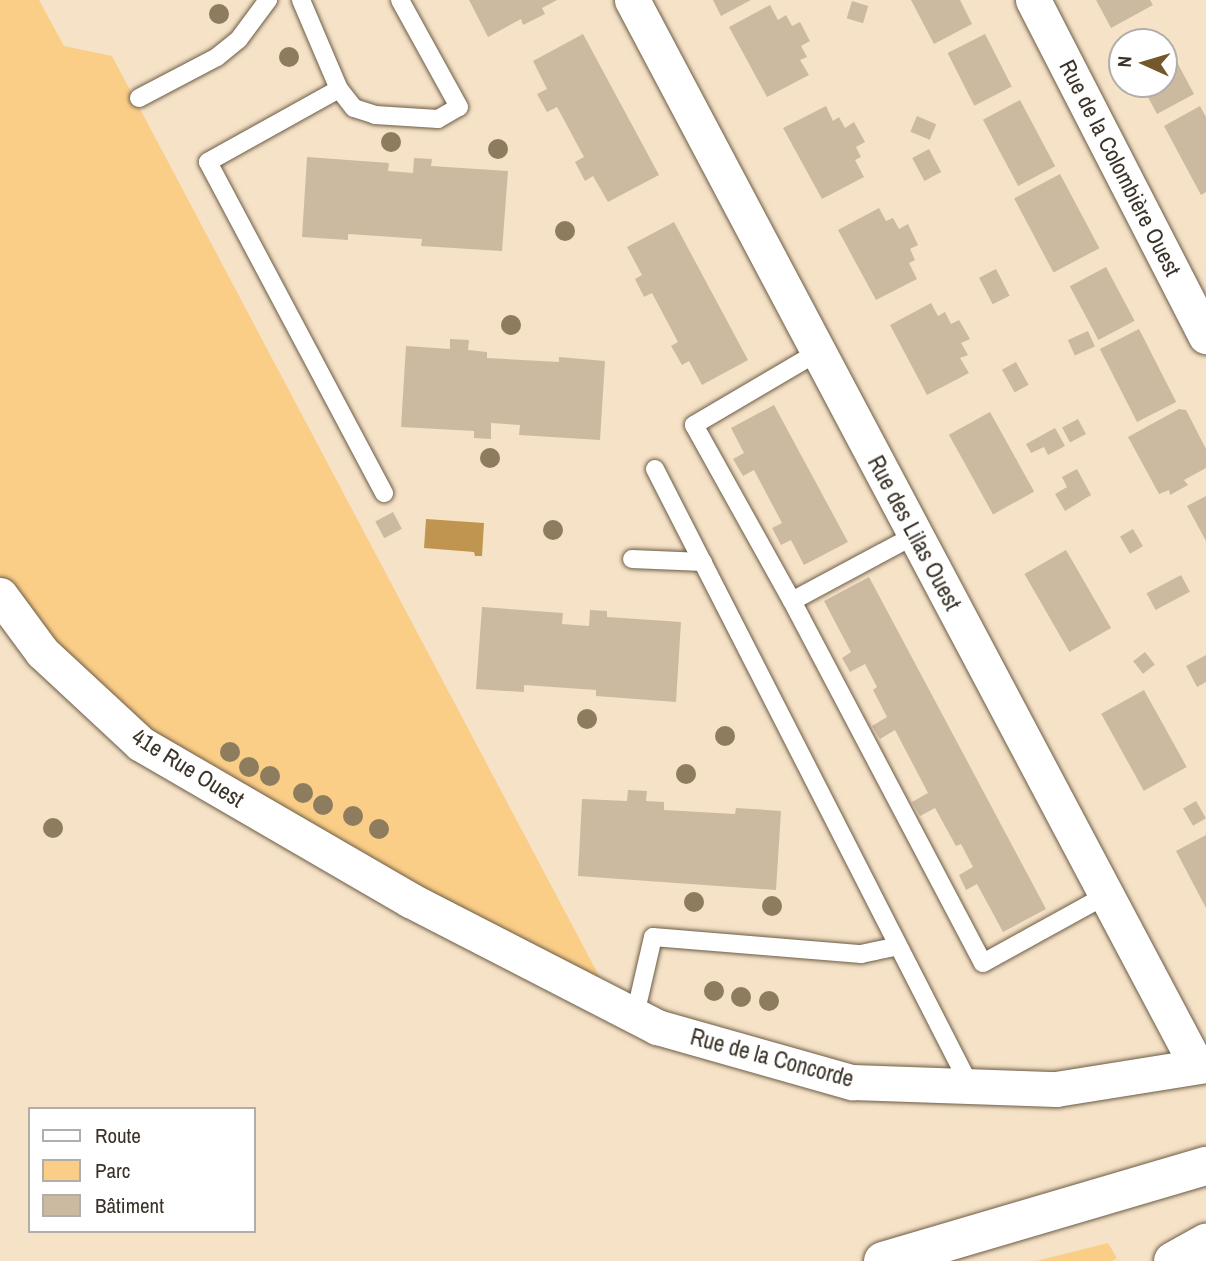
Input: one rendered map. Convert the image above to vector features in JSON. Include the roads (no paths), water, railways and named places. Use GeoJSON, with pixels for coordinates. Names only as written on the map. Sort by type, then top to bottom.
{"type":"FeatureCollection","features":[{"type":"Feature","properties":{"kind":"highway"},"geometry":{"type":"LineString","coordinates":[[883,1261],[1206,1166]]}},
{"type":"Feature","properties":{"kind":"highway"},"geometry":{"type":"LineString","coordinates":[[1173,1261],[1206,1243]]}},
{"type":"Feature","properties":{"kind":"street","name":"Rue des Lilas Ouest"},"geometry":{"type":"LineString","coordinates":[[632,0],[1106,895],[1201,1066]]}},
{"type":"Feature","properties":{"kind":"street","name":"Rue de la Colombière Ouest"},"geometry":{"type":"LineString","coordinates":[[1033,0],[1206,336]]}},
{"type":"Feature","properties":{"kind":"street","name":"41e Rue Ouest"},"geometry":{"type":"LineString","coordinates":[[0,595],[42,652],[141,744],[410,900]]}},
{"type":"Feature","properties":{"kind":"street","name":"Rue de la Concorde"},"geometry":{"type":"LineString","coordinates":[[410,900],[657,1027],[852,1082],[1056,1089],[1201,1066]]}},
{"type":"Feature","properties":{"kind":"lane"},"geometry":{"type":"LineString","coordinates":[[139,98],[218,57],[239,38],[268,0]]}},
{"type":"Feature","properties":{"kind":"lane"},"geometry":{"type":"LineString","coordinates":[[301,0],[339,89],[354,108],[376,115],[438,119],[459,107],[400,0]]}},
{"type":"Feature","properties":{"kind":"lane"},"geometry":{"type":"LineString","coordinates":[[339,89],[208,163],[384,493]]}},
{"type":"Feature","properties":{"kind":"lane"},"geometry":{"type":"LineString","coordinates":[[818,352],[694,425],[792,601],[984,963],[1106,895]]}},
{"type":"Feature","properties":{"kind":"lane"},"geometry":{"type":"LineString","coordinates":[[655,468],[970,1086]]}},
{"type":"Feature","properties":{"kind":"lane"},"geometry":{"type":"LineString","coordinates":[[792,601],[915,535]]}},
{"type":"Feature","properties":{"kind":"lane"},"geometry":{"type":"LineString","coordinates":[[632,559],[703,562]]}},
{"type":"Feature","properties":{"kind":"lane"},"geometry":{"type":"LineString","coordinates":[[635,1015],[653,937],[861,954],[898,946]]}}]}
